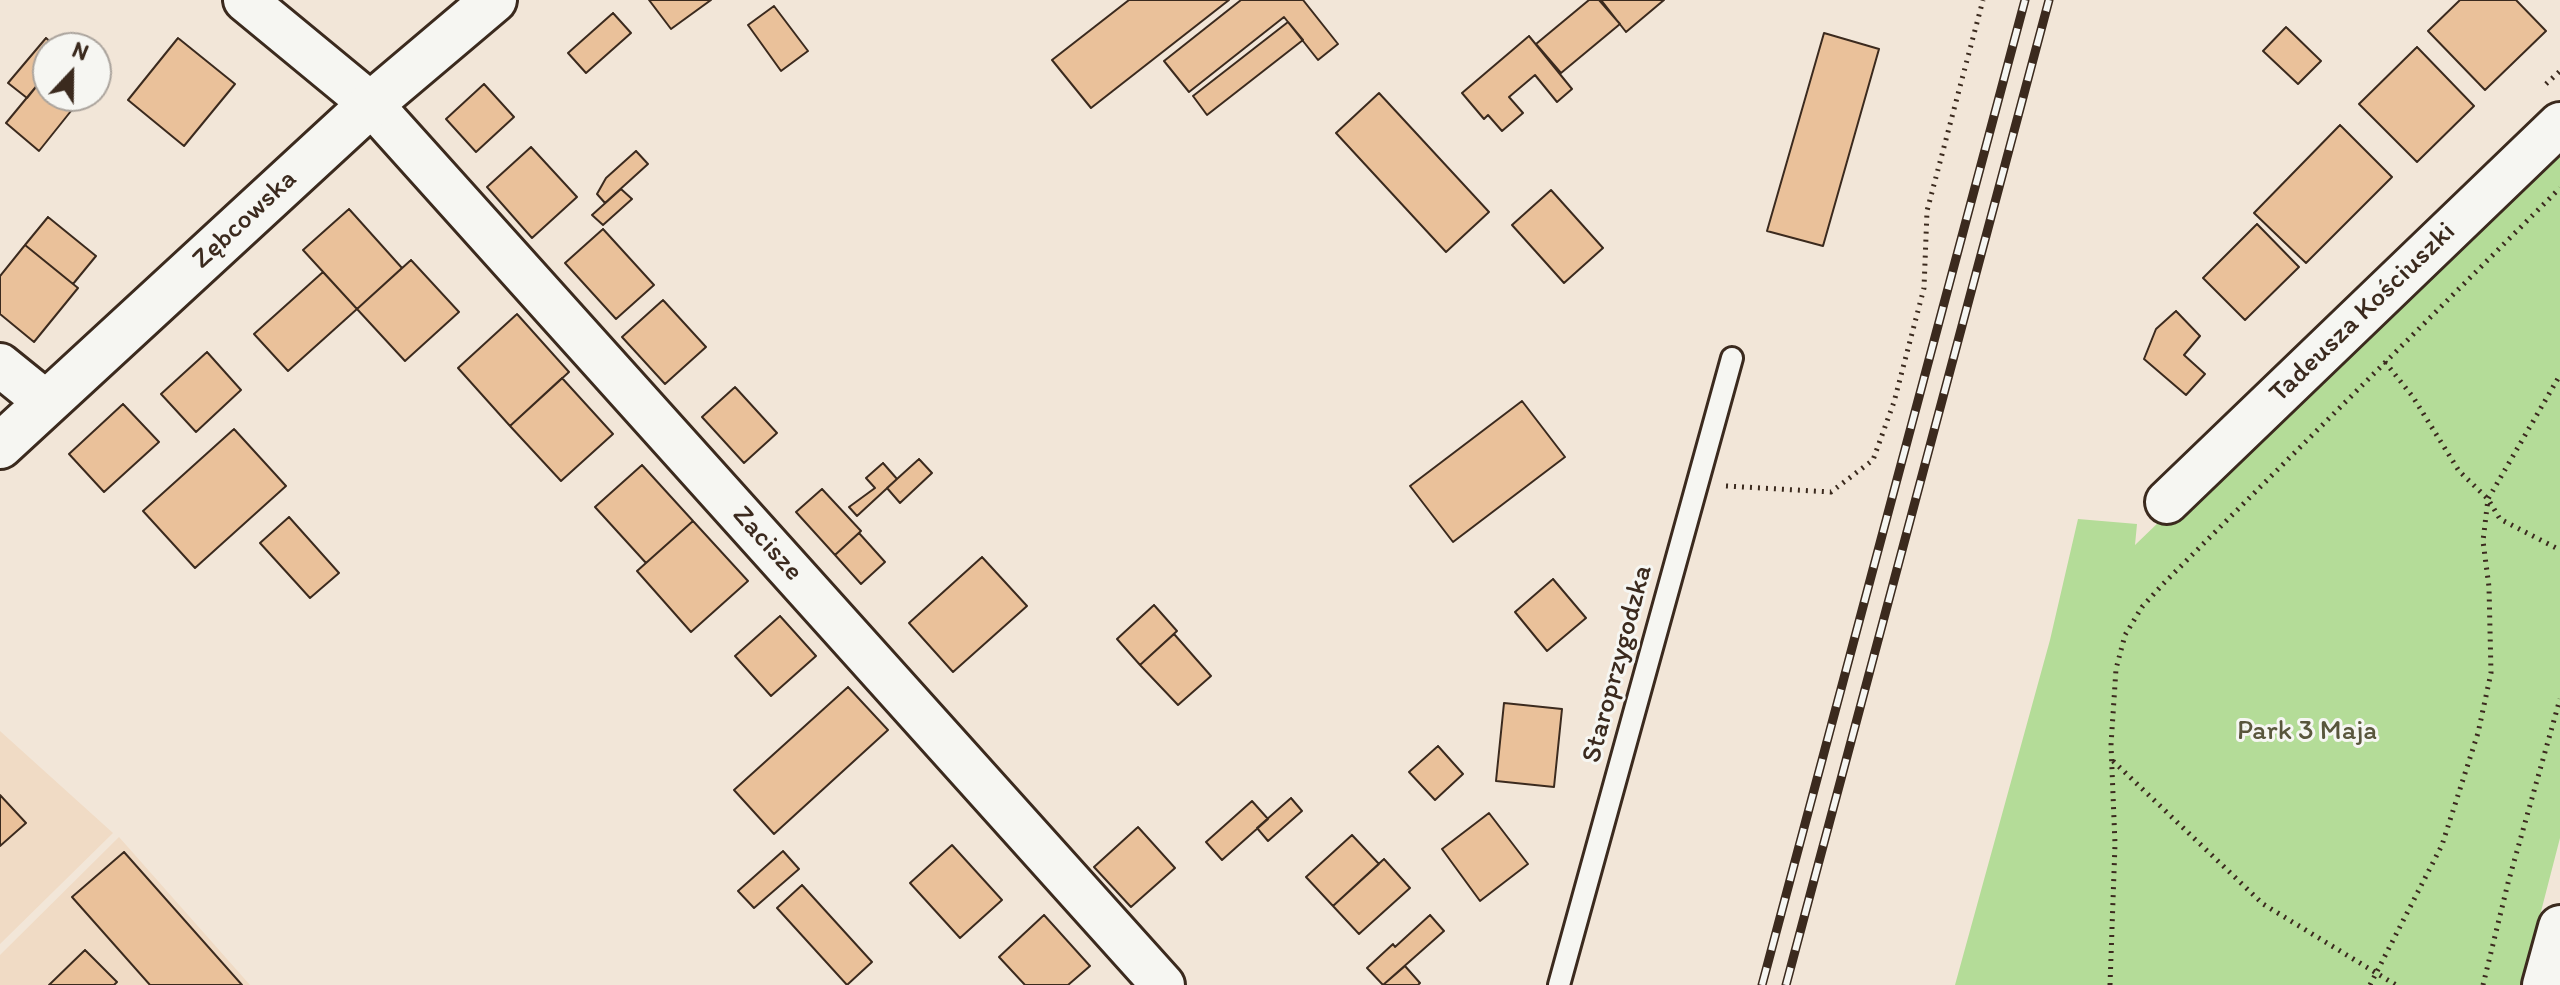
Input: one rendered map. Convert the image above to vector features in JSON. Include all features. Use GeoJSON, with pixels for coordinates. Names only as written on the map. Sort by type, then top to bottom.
{"type":"FeatureCollection","features":[{"type":"Feature","properties":{"kind":"street","name":"Zacisze"},"geometry":{"type":"LineString","coordinates":[[245,0],[371,104],[1163,985]]}},
{"type":"Feature","properties":{"kind":"street","name":"Zębcowska"},"geometry":{"type":"LineString","coordinates":[[0,446],[371,104],[494,0]]}},
{"type":"Feature","properties":{"kind":"street","name":"Tadeusza Kościuszki"},"geometry":{"type":"LineString","coordinates":[[2167,502],[2560,124]]}},
{"type":"Feature","properties":{"kind":"street"},"geometry":{"type":"LineString","coordinates":[[0,365],[47,403]]}},
{"type":"Feature","properties":{"kind":"street"},"geometry":{"type":"LineString","coordinates":[[2544,985],[2560,927]]}},
{"type":"Feature","properties":{"kind":"lane","name":"Staroprzygodzka"},"geometry":{"type":"LineString","coordinates":[[1559,985],[1732,358]]}},
{"type":"Feature","properties":{"kind":"path"},"geometry":{"type":"LineString","coordinates":[[1697,484],[1831,492],[1873,460],[1894,402],[1924,288],[1927,211],[1983,0]]}},
{"type":"Feature","properties":{"kind":"path"},"geometry":{"type":"LineString","coordinates":[[2110,985],[2115,844],[2112,760],[2116,669],[2125,635],[2142,607],[2560,188]]}},
{"type":"Feature","properties":{"kind":"path"},"geometry":{"type":"LineString","coordinates":[[2385,362],[2413,397],[2459,471],[2488,499],[2500,519],[2560,550]]}},
{"type":"Feature","properties":{"kind":"path"},"geometry":{"type":"LineString","coordinates":[[2370,985],[2442,845],[2478,733],[2491,673],[2490,612],[2483,541],[2488,499],[2560,375]]}},
{"type":"Feature","properties":{"kind":"path"},"geometry":{"type":"LineString","coordinates":[[2483,985],[2560,699]]}},
{"type":"Feature","properties":{"kind":"path"},"geometry":{"type":"LineString","coordinates":[[2112,760],[2263,904],[2396,985]]}},
{"type":"Feature","properties":{"kind":"shaded area"},"geometry":{"type":"Polygon","coordinates":[[[0,731],[113,833],[0,944],[0,731]]]}},
{"type":"Feature","properties":{"kind":"shaded area"},"geometry":{"type":"Polygon","coordinates":[[[119,837],[250,985],[0,985],[0,955],[119,837]]]}},
{"type":"Feature","properties":{"kind":"green space","name":"Park 3 Maja"},"geometry":{"type":"Polygon","coordinates":[[[2560,136],[2560,838],[2522,985],[1955,985],[2050,640],[2078,519],[2137,524],[2135,545],[2560,136]]]}},
{"type":"Feature","properties":{"kind":"building"},"geometry":{"type":"Polygon","coordinates":[[[649,0],[711,0],[671,29],[649,0]]]}},
{"type":"Feature","properties":{"kind":"building"},"geometry":{"type":"Polygon","coordinates":[[[1129,0],[1229,0],[1091,108],[1052,60],[1129,0]]]}},
{"type":"Feature","properties":{"kind":"building"},"geometry":{"type":"Polygon","coordinates":[[[1241,0],[1303,0],[1338,44],[1318,60],[1284,17],[1189,92],[1164,61],[1241,0]]]}},
{"type":"Feature","properties":{"kind":"building"},"geometry":{"type":"Polygon","coordinates":[[[1589,0],[1599,0],[1620,24],[1561,73],[1536,44],[1589,0]]]}},
{"type":"Feature","properties":{"kind":"building"},"geometry":{"type":"Polygon","coordinates":[[[1601,0],[1664,0],[1626,32],[1601,0]]]}},
{"type":"Feature","properties":{"kind":"building"},"geometry":{"type":"Polygon","coordinates":[[[2460,0],[2516,0],[2546,31],[2485,90],[2428,31],[2460,0]]]}},
{"type":"Feature","properties":{"kind":"building"},"geometry":{"type":"Polygon","coordinates":[[[774,6],[808,51],[781,71],[748,25],[774,6]]]}},
{"type":"Feature","properties":{"kind":"building"},"geometry":{"type":"Polygon","coordinates":[[[613,13],[631,33],[586,73],[568,53],[613,13]]]}},
{"type":"Feature","properties":{"kind":"building"},"geometry":{"type":"Polygon","coordinates":[[[1288,22],[1303,40],[1207,115],[1193,96],[1288,22]]]}},
{"type":"Feature","properties":{"kind":"building"},"geometry":{"type":"Polygon","coordinates":[[[2286,27],[2321,61],[2298,84],[2263,51],[2286,27]]]}},
{"type":"Feature","properties":{"kind":"building"},"geometry":{"type":"Polygon","coordinates":[[[1824,33],[1879,49],[1823,246],[1767,231],[1824,33]]]}},
{"type":"Feature","properties":{"kind":"building"},"geometry":{"type":"Polygon","coordinates":[[[1529,36],[1572,89],[1557,102],[1535,75],[1509,97],[1523,113],[1502,131],[1488,115],[1484,119],[1462,93],[1529,36]]]}},
{"type":"Feature","properties":{"kind":"building"},"geometry":{"type":"Polygon","coordinates":[[[178,38],[235,84],[184,146],[128,100],[178,38]]]}},
{"type":"Feature","properties":{"kind":"building"},"geometry":{"type":"Polygon","coordinates":[[[2417,47],[2474,106],[2417,162],[2359,104],[2417,47]]]}},
{"type":"Feature","properties":{"kind":"building"},"geometry":{"type":"Polygon","coordinates":[[[32,55],[32,92],[27,98],[8,83],[32,55]]]}},
{"type":"Feature","properties":{"kind":"building"},"geometry":{"type":"Polygon","coordinates":[[[484,84],[514,117],[476,152],[446,119],[484,84]]]}},
{"type":"Feature","properties":{"kind":"building"},"geometry":{"type":"Polygon","coordinates":[[[32,91],[32,112],[70,112],[39,151],[6,123],[32,91]]]}},
{"type":"Feature","properties":{"kind":"building"},"geometry":{"type":"Polygon","coordinates":[[[1379,93],[1489,212],[1446,252],[1336,133],[1379,93]]]}},
{"type":"Feature","properties":{"kind":"building"},"geometry":{"type":"Polygon","coordinates":[[[2340,125],[2392,177],[2306,263],[2254,213],[2340,125]]]}},
{"type":"Feature","properties":{"kind":"building"},"geometry":{"type":"Polygon","coordinates":[[[531,147],[577,197],[532,238],[487,187],[531,147]]]}},
{"type":"Feature","properties":{"kind":"building"},"geometry":{"type":"Polygon","coordinates":[[[636,151],[648,164],[605,203],[597,194],[606,178],[636,151]]]}},
{"type":"Feature","properties":{"kind":"building"},"geometry":{"type":"Polygon","coordinates":[[[621,189],[632,199],[603,225],[592,215],[621,189]]]}},
{"type":"Feature","properties":{"kind":"building"},"geometry":{"type":"Polygon","coordinates":[[[1551,190],[1603,248],[1564,283],[1512,225],[1551,190]]]}},
{"type":"Feature","properties":{"kind":"building"},"geometry":{"type":"Polygon","coordinates":[[[349,209],[402,268],[357,309],[303,250],[349,209]]]}},
{"type":"Feature","properties":{"kind":"building"},"geometry":{"type":"Polygon","coordinates":[[[48,217],[96,256],[73,284],[25,245],[48,217]]]}},
{"type":"Feature","properties":{"kind":"building"},"geometry":{"type":"Polygon","coordinates":[[[2257,224],[2299,267],[2245,320],[2203,278],[2257,224]]]}},
{"type":"Feature","properties":{"kind":"building"},"geometry":{"type":"Polygon","coordinates":[[[603,229],[654,285],[616,319],[565,263],[603,229]]]}},
{"type":"Feature","properties":{"kind":"building"},"geometry":{"type":"Polygon","coordinates":[[[25,245],[78,288],[34,342],[0,314],[0,276],[25,245]]]}},
{"type":"Feature","properties":{"kind":"building"},"geometry":{"type":"Polygon","coordinates":[[[411,260],[459,312],[405,361],[357,309],[411,260]]]}},
{"type":"Feature","properties":{"kind":"building"},"geometry":{"type":"Polygon","coordinates":[[[323,272],[357,309],[288,371],[254,334],[323,272]]]}},
{"type":"Feature","properties":{"kind":"building"},"geometry":{"type":"Polygon","coordinates":[[[663,300],[706,347],[665,384],[622,337],[663,300]]]}},
{"type":"Feature","properties":{"kind":"building"},"geometry":{"type":"Polygon","coordinates":[[[2176,311],[2200,336],[2184,355],[2205,374],[2186,395],[2144,359],[2156,329],[2176,311]]]}},
{"type":"Feature","properties":{"kind":"building"},"geometry":{"type":"Polygon","coordinates":[[[517,314],[569,372],[510,426],[458,368],[517,314]]]}},
{"type":"Feature","properties":{"kind":"building"},"geometry":{"type":"Polygon","coordinates":[[[207,352],[241,390],[196,432],[161,394],[207,352]]]}},
{"type":"Feature","properties":{"kind":"building"},"geometry":{"type":"Polygon","coordinates":[[[562,378],[613,434],[561,481],[510,426],[562,378]]]}},
{"type":"Feature","properties":{"kind":"building"},"geometry":{"type":"Polygon","coordinates":[[[735,387],[777,433],[744,463],[702,417],[735,387]]]}},
{"type":"Feature","properties":{"kind":"building"},"geometry":{"type":"Polygon","coordinates":[[[1522,401],[1565,457],[1453,542],[1410,486],[1522,401]]]}},
{"type":"Feature","properties":{"kind":"building"},"geometry":{"type":"Polygon","coordinates":[[[123,404],[159,442],[104,492],[69,454],[123,404]]]}},
{"type":"Feature","properties":{"kind":"building"},"geometry":{"type":"Polygon","coordinates":[[[234,429],[286,486],[195,568],[143,511],[234,429]]]}},
{"type":"Feature","properties":{"kind":"building"},"geometry":{"type":"Polygon","coordinates":[[[919,459],[932,473],[900,503],[887,488],[919,459]]]}},
{"type":"Feature","properties":{"kind":"building"},"geometry":{"type":"Polygon","coordinates":[[[883,463],[897,479],[857,516],[849,507],[875,488],[866,478],[883,463]]]}},
{"type":"Feature","properties":{"kind":"building"},"geometry":{"type":"Polygon","coordinates":[[[642,465],[693,521],[646,563],[595,507],[642,465]]]}},
{"type":"Feature","properties":{"kind":"building"},"geometry":{"type":"Polygon","coordinates":[[[822,489],[861,531],[835,555],[796,512],[822,489]]]}},
{"type":"Feature","properties":{"kind":"building"},"geometry":{"type":"Polygon","coordinates":[[[289,517],[339,573],[310,598],[260,543],[289,517]]]}},
{"type":"Feature","properties":{"kind":"building"},"geometry":{"type":"Polygon","coordinates":[[[693,521],[748,581],[691,632],[637,571],[693,521]]]}},
{"type":"Feature","properties":{"kind":"building"},"geometry":{"type":"Polygon","coordinates":[[[859,533],[885,562],[861,584],[835,555],[859,533]]]}},
{"type":"Feature","properties":{"kind":"building"},"geometry":{"type":"Polygon","coordinates":[[[982,557],[1027,606],[953,672],[909,623],[982,557]]]}},
{"type":"Feature","properties":{"kind":"building"},"geometry":{"type":"Polygon","coordinates":[[[1553,579],[1586,618],[1547,651],[1515,612],[1553,579]]]}},
{"type":"Feature","properties":{"kind":"building"},"geometry":{"type":"Polygon","coordinates":[[[1154,605],[1177,631],[1140,665],[1117,639],[1154,605]]]}},
{"type":"Feature","properties":{"kind":"building"},"geometry":{"type":"Polygon","coordinates":[[[780,616],[816,656],[771,696],[735,656],[780,616]]]}},
{"type":"Feature","properties":{"kind":"building"},"geometry":{"type":"Polygon","coordinates":[[[1174,634],[1211,676],[1178,705],[1140,665],[1174,634]]]}},
{"type":"Feature","properties":{"kind":"building"},"geometry":{"type":"Polygon","coordinates":[[[848,687],[888,730],[774,834],[734,790],[848,687]]]}},
{"type":"Feature","properties":{"kind":"building"},"geometry":{"type":"Polygon","coordinates":[[[1504,703],[1562,709],[1554,787],[1496,781],[1504,703]]]}},
{"type":"Feature","properties":{"kind":"building"},"geometry":{"type":"Polygon","coordinates":[[[1438,746],[1463,774],[1435,800],[1409,772],[1438,746]]]}},
{"type":"Feature","properties":{"kind":"building"},"geometry":{"type":"Polygon","coordinates":[[[0,795],[26,823],[0,846],[0,795]]]}},
{"type":"Feature","properties":{"kind":"building"},"geometry":{"type":"Polygon","coordinates":[[[1291,798],[1302,811],[1268,841],[1257,828],[1291,798]]]}},
{"type":"Feature","properties":{"kind":"building"},"geometry":{"type":"Polygon","coordinates":[[[1252,801],[1268,819],[1222,860],[1206,842],[1252,801]]]}},
{"type":"Feature","properties":{"kind":"building"},"geometry":{"type":"Polygon","coordinates":[[[1489,813],[1528,864],[1480,901],[1442,849],[1489,813]]]}},
{"type":"Feature","properties":{"kind":"building"},"geometry":{"type":"Polygon","coordinates":[[[1138,827],[1175,868],[1131,907],[1094,867],[1138,827]]]}},
{"type":"Feature","properties":{"kind":"building"},"geometry":{"type":"Polygon","coordinates":[[[1352,835],[1379,864],[1333,906],[1306,877],[1352,835]]]}},
{"type":"Feature","properties":{"kind":"building"},"geometry":{"type":"Polygon","coordinates":[[[952,845],[1002,900],[960,938],[910,883],[952,845]]]}},
{"type":"Feature","properties":{"kind":"building"},"geometry":{"type":"Polygon","coordinates":[[[783,851],[799,869],[754,908],[738,891],[783,851]]]}},
{"type":"Feature","properties":{"kind":"building"},"geometry":{"type":"Polygon","coordinates":[[[124,852],[242,985],[150,985],[72,897],[124,852]]]}},
{"type":"Feature","properties":{"kind":"building"},"geometry":{"type":"Polygon","coordinates":[[[1384,859],[1410,888],[1359,934],[1333,906],[1384,859]]]}},
{"type":"Feature","properties":{"kind":"building"},"geometry":{"type":"Polygon","coordinates":[[[802,885],[872,962],[847,985],[777,908],[802,885]]]}},
{"type":"Feature","properties":{"kind":"building"},"geometry":{"type":"Polygon","coordinates":[[[1044,915],[1090,966],[1068,985],[1025,985],[999,957],[1044,915]]]}},
{"type":"Feature","properties":{"kind":"building"},"geometry":{"type":"Polygon","coordinates":[[[1430,915],[1444,931],[1383,985],[1367,968],[1430,915]]]}},
{"type":"Feature","properties":{"kind":"building"},"geometry":{"type":"Polygon","coordinates":[[[85,950],[117,982],[114,985],[49,985],[85,950]]]}},
{"type":"Feature","properties":{"kind":"building"},"geometry":{"type":"Polygon","coordinates":[[[1405,966],[1420,983],[1418,985],[1383,985],[1405,966]]]}},
{"type":"Feature","properties":{"kind":"railway"},"geometry":{"type":"LineString","coordinates":[[1762,985],[2025,0]]}},
{"type":"Feature","properties":{"kind":"railway"},"geometry":{"type":"LineString","coordinates":[[1786,985],[2049,0]]}}]}
